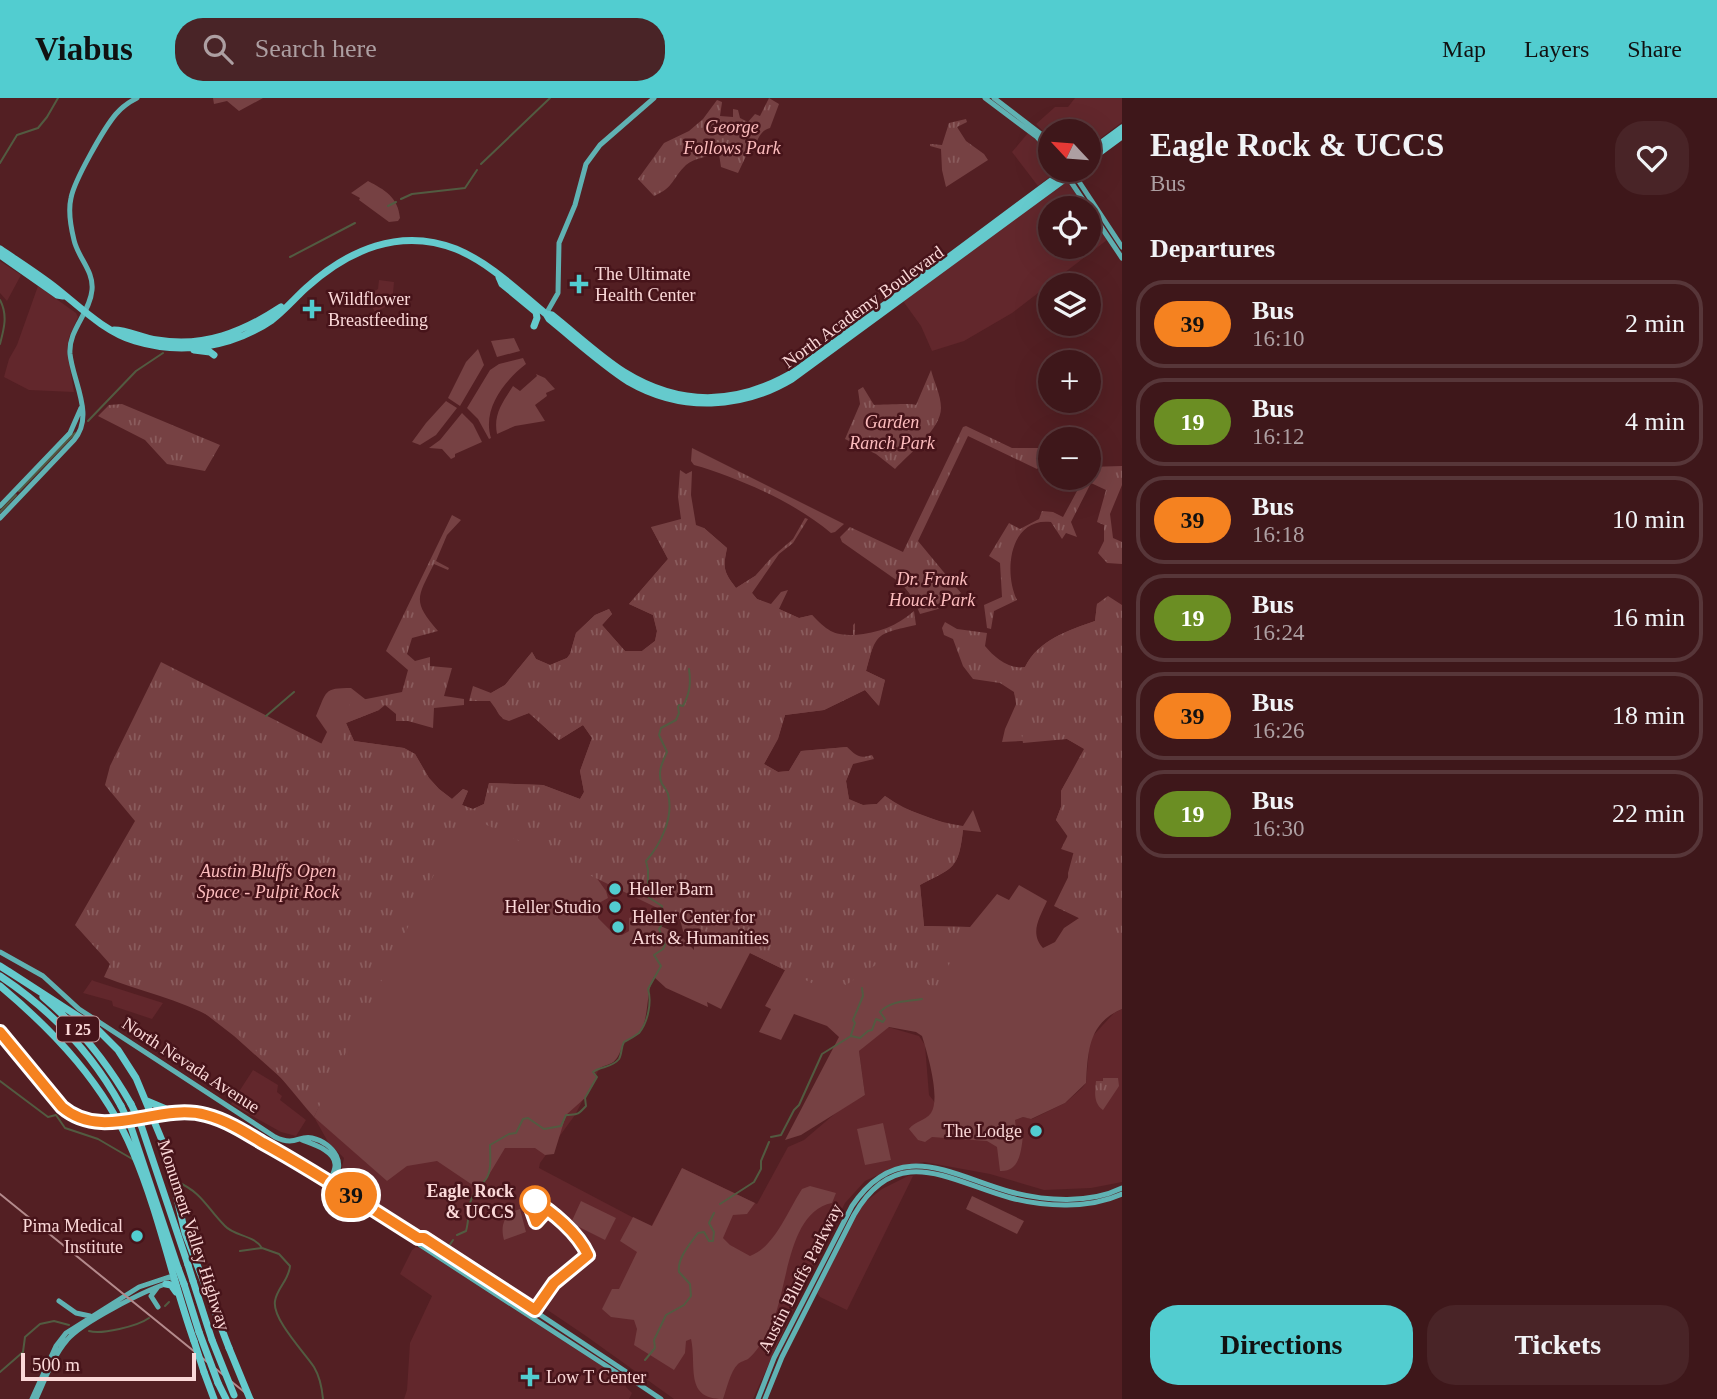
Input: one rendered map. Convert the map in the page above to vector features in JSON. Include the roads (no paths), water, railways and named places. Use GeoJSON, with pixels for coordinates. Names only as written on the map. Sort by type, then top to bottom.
{"type":"FeatureCollection","features":[{"type":"Feature","properties":{"kind":"highway"},"geometry":{"type":"LineString","coordinates":[[1101,143],[1122,128]]}},
{"type":"Feature","properties":{"kind":"highway"},"geometry":{"type":"LineString","coordinates":[[1101,151],[1122,135]]}},
{"type":"Feature","properties":{"kind":"highway","name":"North Academy Boulevard"},"geometry":{"type":"LineString","coordinates":[[546,314],[552,315],[639,381],[667,392],[695,398],[724,398],[756,391],[782,379],[1053,182]]}},
{"type":"Feature","properties":{"kind":"highway","name":"North Academy Boulevard"},"geometry":{"type":"LineString","coordinates":[[0,249],[119,335],[176,348],[220,341],[254,325],[293,299],[347,256],[380,244],[398,241],[429,242],[454,248],[481,262],[629,382],[665,397],[702,404],[741,400],[774,389],[819,361],[1055,182]]}},
{"type":"Feature","properties":{"kind":"highway","name":"North Academy Boulevard"},"geometry":{"type":"LineString","coordinates":[[0,255],[57,295],[64,296]]}},
{"type":"Feature","properties":{"kind":"highway"},"geometry":{"type":"LineString","coordinates":[[499,276],[502,285],[536,312],[534,326]]}},
{"type":"Feature","properties":{"kind":"highway","name":"North Academy Boulevard"},"geometry":{"type":"LineString","coordinates":[[113,330],[166,342],[220,341]]}},
{"type":"Feature","properties":{"kind":"highway"},"geometry":{"type":"LineString","coordinates":[[176,348],[208,351],[214,355]]}},
{"type":"Feature","properties":{"kind":"highway"},"geometry":{"type":"LineString","coordinates":[[629,382],[634,381],[661,394],[667,392]]}},
{"type":"Feature","properties":{"kind":"highway","name":"Monument Valley Highway"},"geometry":{"type":"LineString","coordinates":[[0,966],[42,996],[83,1034],[113,1073],[131,1104],[150,1151],[232,1398]]}},
{"type":"Feature","properties":{"kind":"highway"},"geometry":{"type":"LineString","coordinates":[[8,971],[78,1016],[109,1040],[126,1061],[147,1100],[158,1128],[177,1205],[198,1270],[250,1399]]}},
{"type":"Feature","properties":{"kind":"highway","name":"Monument Valley Highway"},"geometry":{"type":"LineString","coordinates":[[0,976],[37,1003],[69,1033],[98,1068],[131,1127],[133,1143]]}},
{"type":"Feature","properties":{"kind":"highway"},"geometry":{"type":"LineString","coordinates":[[0,986],[39,1021],[88,1073],[133,1143],[151,1194],[168,1282],[187,1322],[214,1399]]}},
{"type":"Feature","properties":{"kind":"highway"},"geometry":{"type":"LineString","coordinates":[[147,1100],[169,1111],[160,1120],[158,1128]]}},
{"type":"Feature","properties":{"kind":"highway","name":"Monument Valley Highway"},"geometry":{"type":"LineString","coordinates":[[151,1194],[218,1383],[232,1398]]}},
{"type":"Feature","properties":{"kind":"main road"},"geometry":{"type":"LineString","coordinates":[[0,518],[77,437],[84,421],[70,348],[73,334],[90,299],[92,285],[73,237],[71,195],[110,122],[122,108],[137,98]]}},
{"type":"Feature","properties":{"kind":"main road"},"geometry":{"type":"LineString","coordinates":[[546,314],[558,293],[561,237],[574,208],[586,164],[600,145],[654,98]]}},
{"type":"Feature","properties":{"kind":"main road"},"geometry":{"type":"LineString","coordinates":[[985,98],[1038,138]]}},
{"type":"Feature","properties":{"kind":"main road"},"geometry":{"type":"LineString","coordinates":[[994,98],[1038,132]]}},
{"type":"Feature","properties":{"kind":"main road"},"geometry":{"type":"LineString","coordinates":[[1076,182],[1122,258]]}},
{"type":"Feature","properties":{"kind":"main road"},"geometry":{"type":"LineString","coordinates":[[1077,182],[1122,247]]}},
{"type":"Feature","properties":{"kind":"main road"},"geometry":{"type":"LineString","coordinates":[[576,341],[594,352],[599,352]]}},
{"type":"Feature","properties":{"kind":"main road"},"geometry":{"type":"LineString","coordinates":[[0,506],[70,433],[81,408]]}},
{"type":"Feature","properties":{"kind":"main road","name":"North Nevada Avenue"},"geometry":{"type":"LineString","coordinates":[[0,952],[43,976],[79,1009],[275,1137],[284,1142],[302,1140],[305,1137],[314,1138],[337,1156],[340,1168],[330,1182]]}},
{"type":"Feature","properties":{"kind":"main road","name":"North Nevada Avenue"},"geometry":{"type":"LineString","coordinates":[[116,1119],[169,1111],[206,1115],[229,1124],[294,1159],[418,1238],[419,1245],[661,1399]]}},
{"type":"Feature","properties":{"kind":"main road","name":"Austin Bluffs Parkway"},"geometry":{"type":"LineString","coordinates":[[758,1399],[774,1358],[852,1206],[864,1191],[882,1177],[906,1168],[940,1168],[1005,1191],[1043,1198],[1098,1196],[1122,1188]]}},
{"type":"Feature","properties":{"kind":"main road","name":"Austin Bluffs Parkway"},"geometry":{"type":"LineString","coordinates":[[765,1399],[776,1369],[862,1202],[880,1185],[903,1174],[923,1171],[939,1173],[1004,1196],[1043,1203],[1088,1203],[1122,1194]]}},
{"type":"Feature","properties":{"kind":"main road"},"geometry":{"type":"LineString","coordinates":[[796,1315],[813,1296],[812,1291],[823,1262]]}},
{"type":"Feature","properties":{"kind":"main road"},"geometry":{"type":"LineString","coordinates":[[34,1399],[70,1336],[141,1293],[198,1270]]}},
{"type":"Feature","properties":{"kind":"main road"},"geometry":{"type":"LineString","coordinates":[[34,1399],[58,1342],[74,1327],[144,1285],[169,1277],[168,1282]]}},
{"type":"Feature","properties":{"kind":"main road"},"geometry":{"type":"LineString","coordinates":[[158,1307],[150,1296],[168,1282]]}},
{"type":"Feature","properties":{"kind":"main road"},"geometry":{"type":"LineString","coordinates":[[60,1300],[76,1313],[93,1315]]}},
{"type":"Feature","properties":{"kind":"waterway"},"geometry":{"type":"LineString","coordinates":[[0,163],[17,135],[38,128],[58,98]]}},
{"type":"Feature","properties":{"kind":"waterway"},"geometry":{"type":"LineString","coordinates":[[481,164],[550,98]]}},
{"type":"Feature","properties":{"kind":"waterway"},"geometry":{"type":"LineString","coordinates":[[401,199],[412,194],[465,188],[477,170]]}},
{"type":"Feature","properties":{"kind":"waterway"},"geometry":{"type":"LineString","coordinates":[[388,206],[396,202]]}},
{"type":"Feature","properties":{"kind":"waterway"},"geometry":{"type":"LineString","coordinates":[[290,257],[355,223]]}},
{"type":"Feature","properties":{"kind":"waterway"},"geometry":{"type":"LineString","coordinates":[[0,300],[5,317],[0,344]]}},
{"type":"Feature","properties":{"kind":"waterway"},"geometry":{"type":"LineString","coordinates":[[88,421],[136,371],[163,353]]}},
{"type":"Feature","properties":{"kind":"waterway"},"geometry":{"type":"LineString","coordinates":[[19,491],[75,433]]}},
{"type":"Feature","properties":{"kind":"waterway"},"geometry":{"type":"LineString","coordinates":[[0,512],[16,495]]}},
{"type":"Feature","properties":{"kind":"waterway"},"geometry":{"type":"LineString","coordinates":[[457,1235],[466,1231],[471,1199],[488,1176],[490,1145],[516,1133],[523,1119],[528,1118],[544,1129],[561,1126],[566,1115],[581,1111],[586,1106],[585,1098],[597,1077],[593,1072],[616,1062],[624,1042],[639,1033],[645,1023],[649,1006],[648,989],[661,966],[654,955],[665,945],[659,929],[665,920],[661,913],[662,906],[648,897],[646,861],[657,847],[669,812],[668,794],[660,776],[667,752],[659,735],[661,728],[676,720],[679,705],[683,706],[689,688],[689,669]]}},
{"type":"Feature","properties":{"kind":"waterway"},"geometry":{"type":"LineString","coordinates":[[266,716],[294,692]]}},
{"type":"Feature","properties":{"kind":"waterway"},"geometry":{"type":"LineString","coordinates":[[851,1035],[855,1023],[853,1020],[863,996],[862,988]]}},
{"type":"Feature","properties":{"kind":"waterway"},"geometry":{"type":"LineString","coordinates":[[771,1137],[781,1135],[799,1105],[822,1054],[851,1036],[860,1038],[872,1030],[876,1019],[883,1022],[885,1019],[880,1012],[889,1005],[922,999]]}},
{"type":"Feature","properties":{"kind":"waterway"},"geometry":{"type":"LineString","coordinates":[[0,1081],[48,1117],[56,1115],[65,1128],[98,1139],[134,1160]]}},
{"type":"Feature","properties":{"kind":"waterway"},"geometry":{"type":"LineString","coordinates":[[720,1204],[754,1182],[769,1142]]}},
{"type":"Feature","properties":{"kind":"waterway"},"geometry":{"type":"LineString","coordinates":[[176,1181],[199,1196],[229,1229],[254,1240],[262,1248],[279,1254],[290,1266],[288,1276],[276,1296],[275,1308],[283,1326],[314,1367],[323,1399]]}},
{"type":"Feature","properties":{"kind":"waterway"},"geometry":{"type":"LineString","coordinates":[[645,1360],[655,1348],[654,1340],[666,1315],[684,1305],[691,1296],[690,1284],[679,1272],[680,1262],[698,1233],[704,1232],[709,1241],[713,1241],[714,1232],[709,1223],[714,1213]]}},
{"type":"Feature","properties":{"kind":"waterway"},"geometry":{"type":"LineString","coordinates":[[449,1246],[453,1240]]}},
{"type":"Feature","properties":{"kind":"waterway"},"geometry":{"type":"LineString","coordinates":[[240,1251],[262,1248]]}},
{"type":"Feature","properties":{"kind":"waterway"},"geometry":{"type":"LineString","coordinates":[[165,1306],[169,1302]]}},
{"type":"Feature","properties":{"kind":"waterway"},"geometry":{"type":"LineString","coordinates":[[89,1331],[119,1329],[149,1318]]}},
{"type":"Feature","properties":{"kind":"waterway"},"geometry":{"type":"LineString","coordinates":[[0,1372],[23,1352],[25,1337],[40,1324],[54,1321],[69,1325]]}},
{"type":"Feature","properties":{"kind":"railway"},"geometry":{"type":"LineString","coordinates":[[0,1194],[253,1399]]}},
{"type":"Feature","properties":{"kind":"place","name":"The Ultimate Health Center"},"geometry":{"type":"Point","coordinates":[579,284]}},
{"type":"Feature","properties":{"kind":"place","name":"Wildflower Breastfeeding"},"geometry":{"type":"Point","coordinates":[312,309]}},
{"type":"Feature","properties":{"kind":"place","name":"Heller Barn"},"geometry":{"type":"Point","coordinates":[615,889]}},
{"type":"Feature","properties":{"kind":"place","name":"Heller Studio"},"geometry":{"type":"Point","coordinates":[615,907]}},
{"type":"Feature","properties":{"kind":"place","name":"Heller Center for Arts & Humanities"},"geometry":{"type":"Point","coordinates":[618,927]}},
{"type":"Feature","properties":{"kind":"place","name":"The Lodge"},"geometry":{"type":"Point","coordinates":[1036,1131]}},
{"type":"Feature","properties":{"kind":"place","name":"Eagle Rock & UCCS"},"geometry":{"type":"Point","coordinates":[535,1201]}},
{"type":"Feature","properties":{"kind":"place","name":"Pima Medical Institute"},"geometry":{"type":"Point","coordinates":[137,1236]}},
{"type":"Feature","properties":{"kind":"place","name":"Low T Center"},"geometry":{"type":"Point","coordinates":[530,1377]}},
{"type":"Feature","properties":{"kind":"park label","name":"George Follows Park"},"geometry":{"type":"Point","coordinates":[732,137]}},
{"type":"Feature","properties":{"kind":"park label","name":"Garden Ranch Park"},"geometry":{"type":"Point","coordinates":[892,432]}},
{"type":"Feature","properties":{"kind":"park label","name":"Dr. Frank Houck Park"},"geometry":{"type":"Point","coordinates":[932,589]}},
{"type":"Feature","properties":{"kind":"park label","name":"Austin Bluffs Open Space - Pulpit Rock"},"geometry":{"type":"Point","coordinates":[268,881]}}]}
